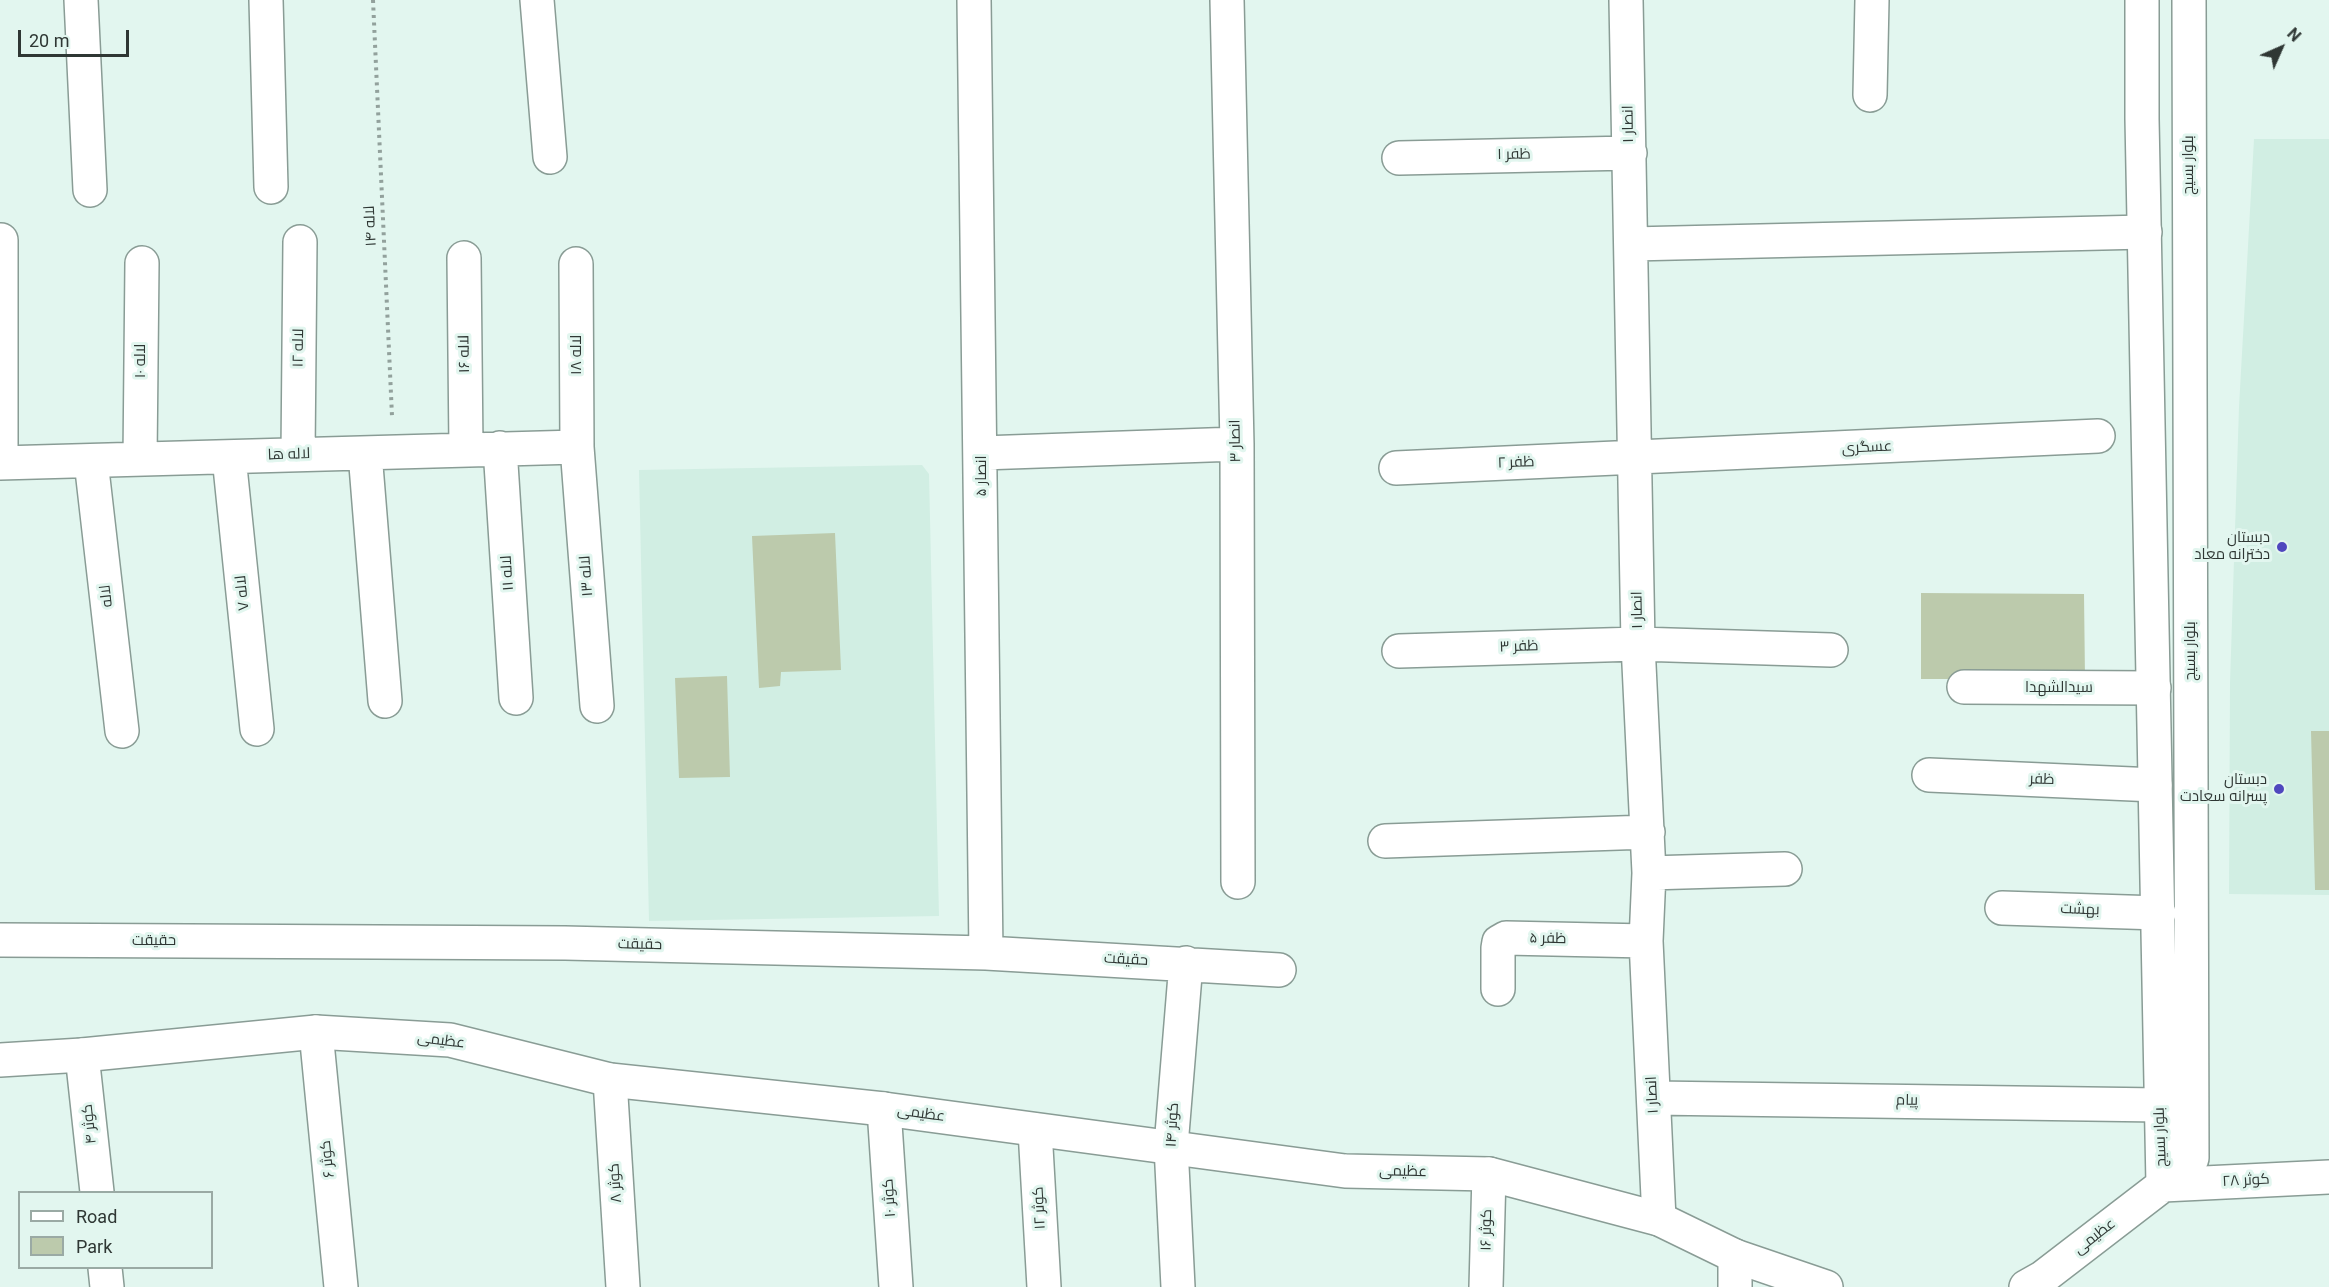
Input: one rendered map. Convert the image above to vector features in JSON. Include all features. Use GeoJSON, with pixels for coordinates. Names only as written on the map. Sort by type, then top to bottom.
{"type":"FeatureCollection","features":[{"type":"Feature","properties":{"kind":"street"},"geometry":{"type":"LineString","coordinates":[[81,0],[90,190]]}},
{"type":"Feature","properties":{"kind":"street"},"geometry":{"type":"LineString","coordinates":[[266,0],[271,187]]}},
{"type":"Feature","properties":{"kind":"street"},"geometry":{"type":"LineString","coordinates":[[537,0],[550,157]]}},
{"type":"Feature","properties":{"kind":"street","name":"انصار ۵"},"geometry":{"type":"LineString","coordinates":[[974,0],[982,453],[986,953]]}},
{"type":"Feature","properties":{"kind":"street","name":"انصار ۳"},"geometry":{"type":"LineString","coordinates":[[1227,0],[1237,444],[1238,882]]}},
{"type":"Feature","properties":{"kind":"street","name":"انصار ۱"},"geometry":{"type":"LineString","coordinates":[[1626,0],[1638,644],[1649,873],[1646,941],[1659,1219]]}},
{"type":"Feature","properties":{"kind":"street"},"geometry":{"type":"LineString","coordinates":[[1870,95],[1872,0]]}},
{"type":"Feature","properties":{"kind":"street","name":"بلوار بسیج"},"geometry":{"type":"LineString","coordinates":[[2142,0],[2163,1185]]}},
{"type":"Feature","properties":{"kind":"street","name":"بلوار بسیج"},"geometry":{"type":"LineString","coordinates":[[2163,1185],[2192,1158],[2189,0]]}},
{"type":"Feature","properties":{"kind":"street","name":"ظفر ۱"},"geometry":{"type":"LineString","coordinates":[[1399,158],[1630,153]]}},
{"type":"Feature","properties":{"kind":"street"},"geometry":{"type":"LineString","coordinates":[[1632,244],[2145,232]]}},
{"type":"Feature","properties":{"kind":"street"},"geometry":{"type":"LineString","coordinates":[[1,240],[1,463]]}},
{"type":"Feature","properties":{"kind":"street","name":"لاله ۱۲"},"geometry":{"type":"LineString","coordinates":[[298,454],[300,242]]}},
{"type":"Feature","properties":{"kind":"street","name":"لاله ۱۶"},"geometry":{"type":"LineString","coordinates":[[464,258],[466,449]]}},
{"type":"Feature","properties":{"kind":"street","name":"لاله ۱۰"},"geometry":{"type":"LineString","coordinates":[[140,459],[142,263]]}},
{"type":"Feature","properties":{"kind":"street","name":"لاله ۱۸"},"geometry":{"type":"LineString","coordinates":[[576,264],[577,447]]}},
{"type":"Feature","properties":{"kind":"street","name":"عسگری"},"geometry":{"type":"LineString","coordinates":[[1636,459],[2098,436]]}},
{"type":"Feature","properties":{"kind":"street"},"geometry":{"type":"LineString","coordinates":[[982,453],[1237,444]]}},
{"type":"Feature","properties":{"kind":"street","name":"لاله ها"},"geometry":{"type":"LineString","coordinates":[[1,463],[577,447]]}},
{"type":"Feature","properties":{"kind":"street","name":"لاله ۱۳"},"geometry":{"type":"LineString","coordinates":[[577,447],[597,706]]}},
{"type":"Feature","properties":{"kind":"street","name":"لاله ۱۱"},"geometry":{"type":"LineString","coordinates":[[500,448],[516,698]]}},
{"type":"Feature","properties":{"kind":"street"},"geometry":{"type":"LineString","coordinates":[[379,452],[385,701]]}},
{"type":"Feature","properties":{"kind":"street","name":"لاله ۷"},"geometry":{"type":"LineString","coordinates":[[229,457],[258,729]]}},
{"type":"Feature","properties":{"kind":"street","name":"ظفر ۲"},"geometry":{"type":"LineString","coordinates":[[1396,468],[1636,459]]}},
{"type":"Feature","properties":{"kind":"street","name":"لاله"},"geometry":{"type":"LineString","coordinates":[[91,461],[122,731]]}},
{"type":"Feature","properties":{"kind":"street","name":"ظفر ۳"},"geometry":{"type":"LineString","coordinates":[[1399,651],[1638,644],[1831,650]]}},
{"type":"Feature","properties":{"kind":"street","name":"سیدالشهدا"},"geometry":{"type":"LineString","coordinates":[[1964,687],[2154,688]]}},
{"type":"Feature","properties":{"kind":"street","name":"ظفر"},"geometry":{"type":"LineString","coordinates":[[1929,775],[2155,785]]}},
{"type":"Feature","properties":{"kind":"street"},"geometry":{"type":"LineString","coordinates":[[1385,841],[1648,832]]}},
{"type":"Feature","properties":{"kind":"street"},"geometry":{"type":"LineString","coordinates":[[1649,873],[1785,869]]}},
{"type":"Feature","properties":{"kind":"street","name":"بهشت"},"geometry":{"type":"LineString","coordinates":[[2002,908],[2159,913]]}},
{"type":"Feature","properties":{"kind":"street","name":"ظفر ۵"},"geometry":{"type":"LineString","coordinates":[[1498,989],[1498,948],[1499,942],[1506,938],[1646,941]]}},
{"type":"Feature","properties":{"kind":"street","name":"حقیقت"},"geometry":{"type":"LineString","coordinates":[[0,940],[565,943],[986,953],[1279,970]]}},
{"type":"Feature","properties":{"kind":"street","name":"کوثر ۱۴"},"geometry":{"type":"LineString","coordinates":[[1178,1287],[1171,1146],[1186,963]]}},
{"type":"Feature","properties":{"kind":"street","name":"عظیمی"},"geometry":{"type":"LineString","coordinates":[[0,1060],[82,1055],[316,1032],[450,1040],[610,1080],[884,1109],[1346,1171],[1489,1174],[1659,1219],[1735,1271],[1826,1287]]}},
{"type":"Feature","properties":{"kind":"street","name":"کوثر ۶"},"geometry":{"type":"LineString","coordinates":[[316,1032],[341,1287]]}},
{"type":"Feature","properties":{"kind":"street","name":"کوثر ۴"},"geometry":{"type":"LineString","coordinates":[[82,1055],[97,1191]]}},
{"type":"Feature","properties":{"kind":"street","name":"کوثر ۸"},"geometry":{"type":"LineString","coordinates":[[610,1080],[623,1287]]}},
{"type":"Feature","properties":{"kind":"street","name":"پیام"},"geometry":{"type":"LineString","coordinates":[[1654,1098],[2160,1105]]}},
{"type":"Feature","properties":{"kind":"street","name":"کوثر ۱۰"},"geometry":{"type":"LineString","coordinates":[[884,1109],[896,1287]]}},
{"type":"Feature","properties":{"kind":"street","name":"کوثر ۱۲"},"geometry":{"type":"LineString","coordinates":[[1035,1130],[1044,1287]]}},
{"type":"Feature","properties":{"kind":"street","name":"کوثر ۱۶"},"geometry":{"type":"LineString","coordinates":[[1486,1287],[1489,1174]]}},
{"type":"Feature","properties":{"kind":"street","name":"کوثر ۲۸"},"geometry":{"type":"LineString","coordinates":[[2163,1185],[2329,1177]]}},
{"type":"Feature","properties":{"kind":"street","name":"عظیمی"},"geometry":{"type":"LineString","coordinates":[[2037,1284],[2163,1185]]}},
{"type":"Feature","properties":{"kind":"street"},"geometry":{"type":"LineString","coordinates":[[105,1269],[107,1287]]}},
{"type":"Feature","properties":{"kind":"path","name":"لاله ۱۴"},"geometry":{"type":"LineString","coordinates":[[373,0],[379,452]]}},
{"type":"Feature","properties":{"kind":"shaded area"},"geometry":{"type":"Polygon","coordinates":[[[2254,139],[2329,139],[2329,895],[2229,894],[2230,683],[2239,407],[2254,139]]]}},
{"type":"Feature","properties":{"kind":"shaded area"},"geometry":{"type":"Polygon","coordinates":[[[922,465],[929,474],[939,916],[649,921],[639,470],[922,465]]]}},
{"type":"Feature","properties":{"kind":"green space"},"geometry":{"type":"Polygon","coordinates":[[[835,533],[841,670],[781,672],[780,686],[759,688],[752,536],[835,533]]]}},
{"type":"Feature","properties":{"kind":"green space"},"geometry":{"type":"Polygon","coordinates":[[[1921,593],[2084,594],[2085,679],[1921,679],[1921,593]]]}},
{"type":"Feature","properties":{"kind":"green space"},"geometry":{"type":"Polygon","coordinates":[[[727,676],[730,777],[679,778],[675,678],[727,676]]]}},
{"type":"Feature","properties":{"kind":"green space"},"geometry":{"type":"Polygon","coordinates":[[[2311,731],[2329,731],[2329,890],[2315,890],[2311,731]]]}},
{"type":"Feature","properties":{"kind":"place","name":"دبستان دخترانه معاد"},"geometry":{"type":"Point","coordinates":[2282,547]}},
{"type":"Feature","properties":{"kind":"place","name":"دبستان پسرانه سعادت"},"geometry":{"type":"Point","coordinates":[2279,789]}}]}
